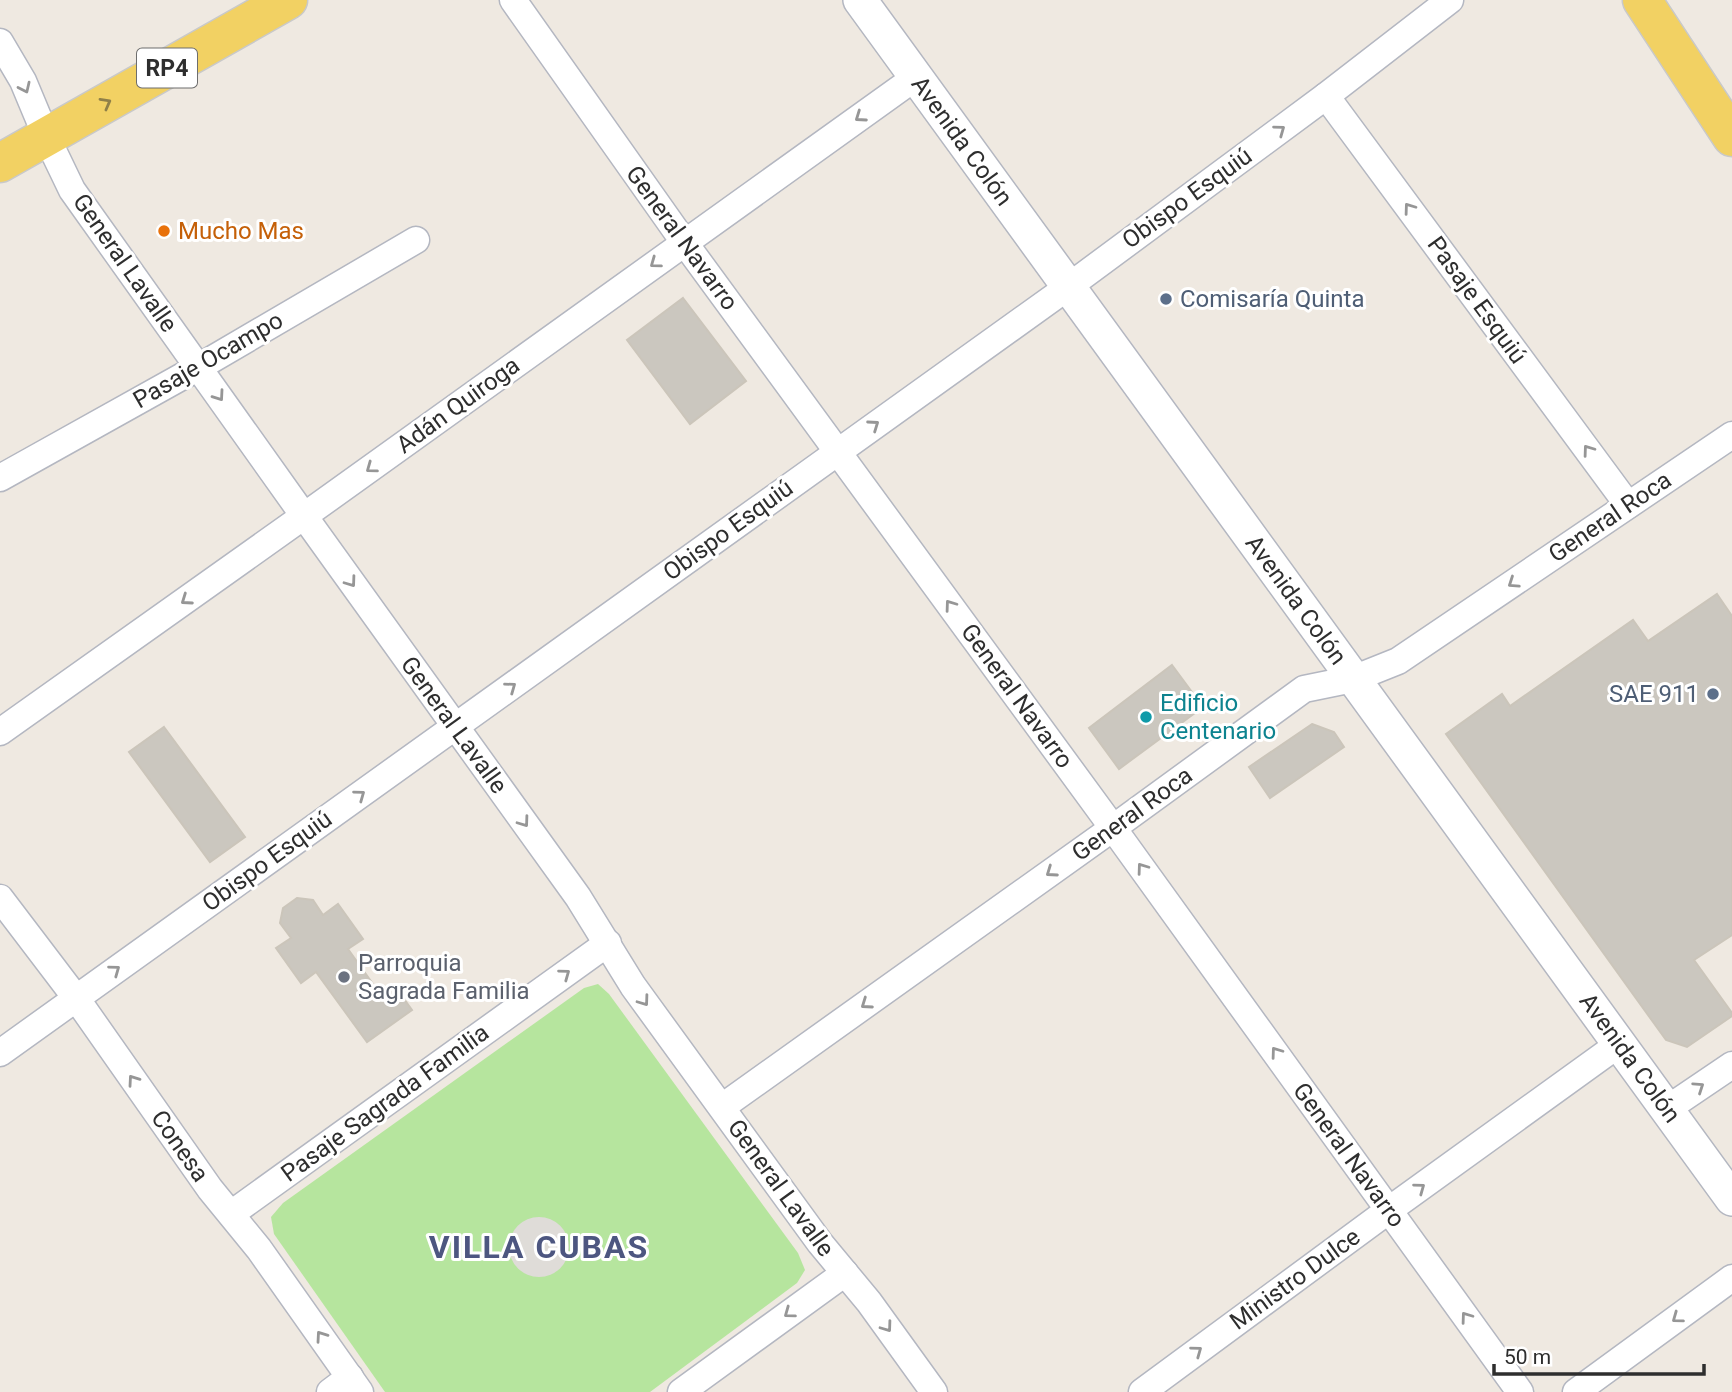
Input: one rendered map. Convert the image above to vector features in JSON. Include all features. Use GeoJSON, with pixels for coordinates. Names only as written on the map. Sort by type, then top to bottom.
{"type":"FeatureCollection","features":[{"type":"Feature","properties":{"kind":"main road","name":"RP4"},"geometry":{"type":"LineString","coordinates":[[0,163],[288,0]]}},
{"type":"Feature","properties":{"kind":"main road"},"geometry":{"type":"LineString","coordinates":[[1642,0],[1732,137]]}},
{"type":"Feature","properties":{"kind":"street","name":"General Navarro"},"geometry":{"type":"LineString","coordinates":[[513,0],[684,242],[1113,828],[1520,1392]]}},
{"type":"Feature","properties":{"kind":"street","name":"Avenida Colón"},"geometry":{"type":"LineString","coordinates":[[860,0],[1732,1199]]}},
{"type":"Feature","properties":{"kind":"street","name":"Obispo Esquiú"},"geometry":{"type":"LineString","coordinates":[[0,1053],[1068,287],[1326,96],[1450,0]]}},
{"type":"Feature","properties":{"kind":"street","name":"General Lavalle"},"geometry":{"type":"LineString","coordinates":[[0,42],[23,81],[72,190],[578,897],[633,986],[820,1243],[869,1302],[934,1392]]}},
{"type":"Feature","properties":{"kind":"street","name":"Adán Quiroga"},"geometry":{"type":"LineString","coordinates":[[0,732],[916,77]]}},
{"type":"Feature","properties":{"kind":"street","name":"Pasaje Esquiú"},"geometry":{"type":"LineString","coordinates":[[1326,96],[1628,505]]}},
{"type":"Feature","properties":{"kind":"street","name":"Pasaje Ocampo"},"geometry":{"type":"LineString","coordinates":[[0,478],[199,367],[416,240]]}},
{"type":"Feature","properties":{"kind":"street","name":"General Roca"},"geometry":{"type":"LineString","coordinates":[[722,1107],[1304,689],[1353,679],[1398,661],[1732,435]]}},
{"type":"Feature","properties":{"kind":"street","name":"Conesa"},"geometry":{"type":"LineString","coordinates":[[0,898],[76,998],[210,1189],[259,1249],[346,1387]]}},
{"type":"Feature","properties":{"kind":"street","name":"Pasaje Sagrada Familia"},"geometry":{"type":"LineString","coordinates":[[231,1214],[608,943]]}},
{"type":"Feature","properties":{"kind":"street","name":"Ministro Dulce"},"geometry":{"type":"LineString","coordinates":[[1142,1392],[1619,1044]]}},
{"type":"Feature","properties":{"kind":"street"},"geometry":{"type":"LineString","coordinates":[[1667,1109],[1732,1065]]}},
{"type":"Feature","properties":{"kind":"street"},"geometry":{"type":"LineString","coordinates":[[681,1392],[845,1273]]}},
{"type":"Feature","properties":{"kind":"street"},"geometry":{"type":"LineString","coordinates":[[1576,1392],[1732,1278]]}},
{"type":"Feature","properties":{"kind":"green space"},"geometry":{"type":"Polygon","coordinates":[[[598,984],[609,994],[798,1253],[805,1270],[797,1283],[650,1392],[385,1392],[274,1234],[271,1217],[283,1203],[584,988],[598,984]]]}},
{"type":"Feature","properties":{"kind":"shaded area"},"geometry":{"type":"Polygon","coordinates":[[[533,1217],[545,1217],[564,1230],[569,1247],[567,1259],[556,1272],[545,1277],[533,1277],[514,1264],[509,1253],[509,1241],[522,1222],[533,1217]]]}},
{"type":"Feature","properties":{"kind":"building"},"geometry":{"type":"Polygon","coordinates":[[[683,298],[746,381],[690,424],[627,340],[683,298]]]}},
{"type":"Feature","properties":{"kind":"building"},"geometry":{"type":"Polygon","coordinates":[[[1717,594],[1732,616],[1732,935],[1694,960],[1732,1016],[1687,1047],[1666,1040],[1446,734],[1502,694],[1510,706],[1633,620],[1648,641],[1717,594]]]}},
{"type":"Feature","properties":{"kind":"building","name":"Edificio Centenario"},"geometry":{"type":"Polygon","coordinates":[[[1172,665],[1203,707],[1119,769],[1089,728],[1172,665]]]}},
{"type":"Feature","properties":{"kind":"building"},"geometry":{"type":"Polygon","coordinates":[[[1312,724],[1334,732],[1344,747],[1270,798],[1249,767],[1312,724]]]}},
{"type":"Feature","properties":{"kind":"building"},"geometry":{"type":"Polygon","coordinates":[[[164,727],[245,837],[210,862],[129,752],[164,727]]]}},
{"type":"Feature","properties":{"kind":"building","name":"Parroquia Sagrada Familia"},"geometry":{"type":"Polygon","coordinates":[[[297,898],[313,900],[323,915],[338,904],[363,939],[348,949],[383,998],[396,988],[412,1010],[367,1042],[316,972],[301,983],[276,948],[291,938],[280,923],[283,908],[297,898]]]}},
{"type":"Feature","properties":{"kind":"place","name":"Mucho Mas"},"geometry":{"type":"Point","coordinates":[164,231]}},
{"type":"Feature","properties":{"kind":"place","name":"Comisaría Quinta"},"geometry":{"type":"Point","coordinates":[1166,299]}},
{"type":"Feature","properties":{"kind":"place","name":"SAE 911"},"geometry":{"type":"Point","coordinates":[1713,694]}},
{"type":"Feature","properties":{"kind":"place","name":"Edificio Centenario"},"geometry":{"type":"Point","coordinates":[1146,717]}},
{"type":"Feature","properties":{"kind":"place","name":"Parroquia Sagrada Familia"},"geometry":{"type":"Point","coordinates":[344,977]}},
{"type":"Feature","properties":{"kind":"district","name":"VILLA CUBAS"},"geometry":{"type":"Point","coordinates":[539,1247]}}]}
